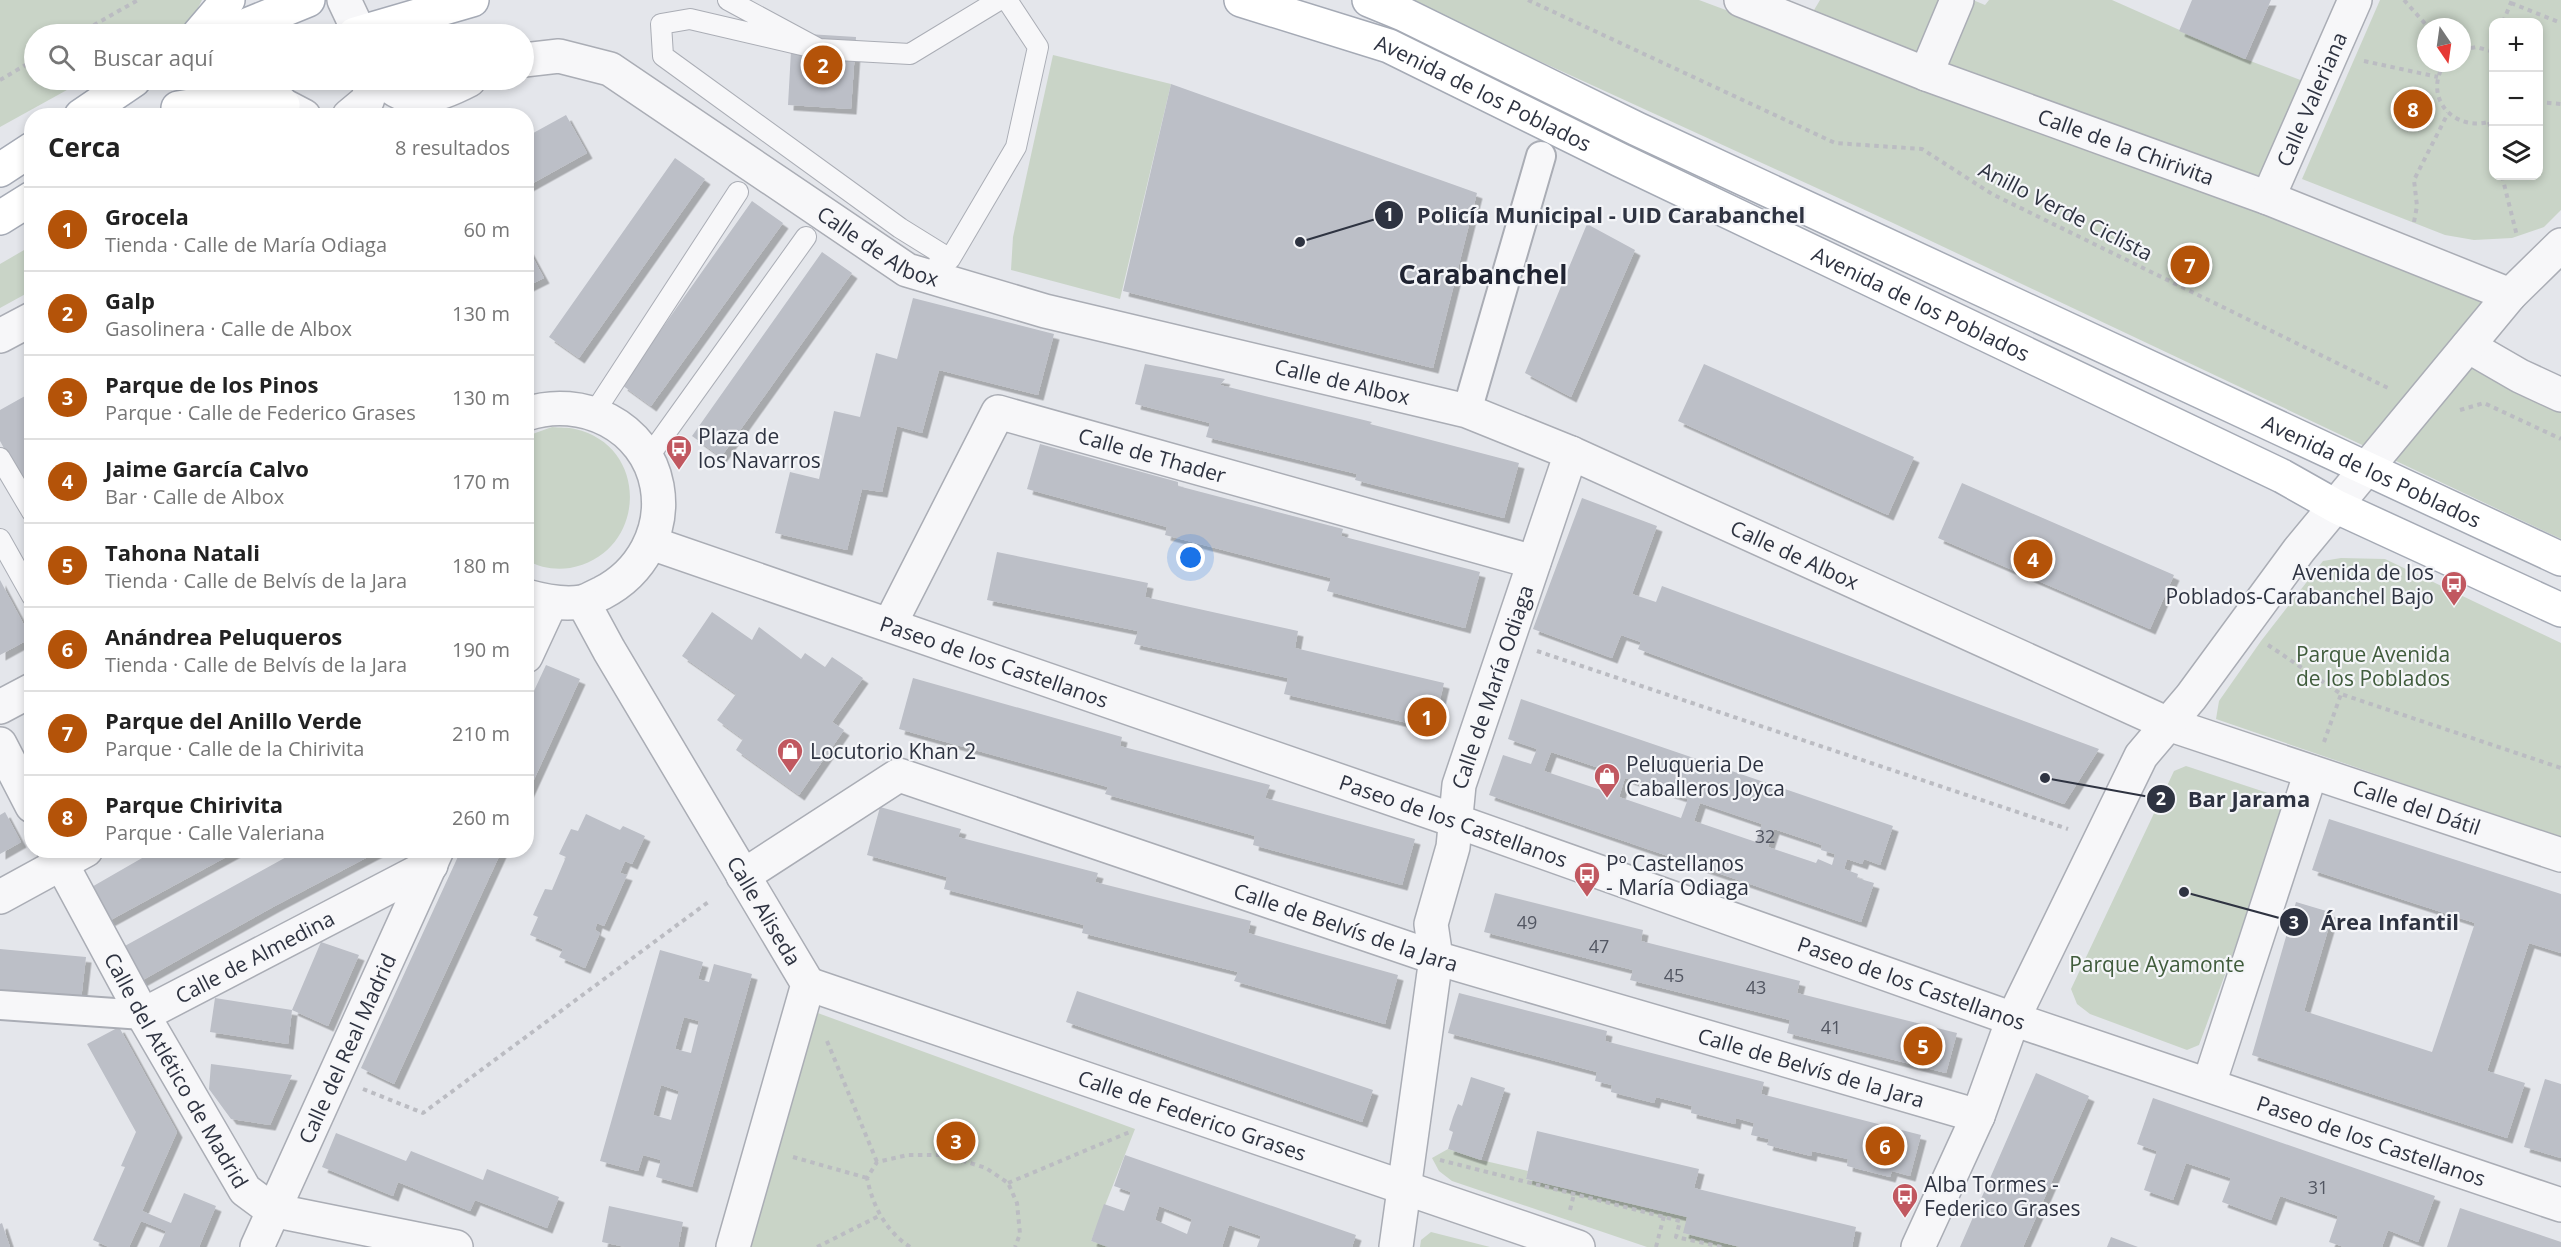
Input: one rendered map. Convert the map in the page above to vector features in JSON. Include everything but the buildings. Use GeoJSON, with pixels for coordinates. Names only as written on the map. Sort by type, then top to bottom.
{"type":"FeatureCollection","features":[{"type":"Feature","properties":{"kind":"main road"},"geometry":{"type":"LineString","coordinates":[[232,19],[308,0]]}},
{"type":"Feature","properties":{"kind":"main road","name":"Avenida de los Poblados"},"geometry":{"type":"LineString","coordinates":[[1241,0],[1389,46],[1620,160],[2282,476],[2337,507],[2561,610]]}},
{"type":"Feature","properties":{"kind":"main road","name":"Avenida de los Poblados"},"geometry":{"type":"LineString","coordinates":[[1369,0],[1648,134],[2561,559]]}},
{"type":"Feature","properties":{"kind":"main road"},"geometry":{"type":"LineString","coordinates":[[391,24],[459,3]]}},
{"type":"Feature","properties":{"kind":"main road"},"geometry":{"type":"LineString","coordinates":[[430,24],[459,3]]}},
{"type":"Feature","properties":{"kind":"main road"},"geometry":{"type":"LineString","coordinates":[[93,108],[120,90]]}},
{"type":"Feature","properties":{"kind":"main road"},"geometry":{"type":"LineString","coordinates":[[181,108],[219,90]]}},
{"type":"Feature","properties":{"kind":"main road"},"geometry":{"type":"LineString","coordinates":[[191,108],[239,98],[285,108]]}},
{"type":"Feature","properties":{"kind":"main road"},"geometry":{"type":"LineString","coordinates":[[0,170],[24,154]]}},
{"type":"Feature","properties":{"kind":"main road"},"geometry":{"type":"LineString","coordinates":[[0,218],[24,203]]}},
{"type":"Feature","properties":{"kind":"street"},"geometry":{"type":"LineString","coordinates":[[344,0],[354,24]]}},
{"type":"Feature","properties":{"kind":"street","name":"Calle de la Chirivita"},"geometry":{"type":"LineString","coordinates":[[1741,0],[1926,74],[2268,198],[2510,295]]}},
{"type":"Feature","properties":{"kind":"street"},"geometry":{"type":"LineString","coordinates":[[1926,74],[1957,0]]}},
{"type":"Feature","properties":{"kind":"street","name":"Calle Valeriana"},"geometry":{"type":"LineString","coordinates":[[2268,198],[2355,0]]}},
{"type":"Feature","properties":{"kind":"street","name":"Calle de Albox"},"geometry":{"type":"LineString","coordinates":[[534,59],[559,56],[610,69],[907,270],[1046,311],[1467,411],[1571,453],[2168,724]]}},
{"type":"Feature","properties":{"kind":"street"},"geometry":{"type":"LineString","coordinates":[[270,90],[292,108]]}},
{"type":"Feature","properties":{"kind":"street"},"geometry":{"type":"LineString","coordinates":[[368,98],[408,95],[427,97],[450,90]]}},
{"type":"Feature","properties":{"kind":"street"},"geometry":{"type":"LineString","coordinates":[[1467,411],[1541,156]]}},
{"type":"Feature","properties":{"kind":"street"},"geometry":{"type":"LineString","coordinates":[[1918,1247],[1978,1116],[2013,1019],[2140,756],[2168,724],[2300,550],[2510,295],[2561,244]]}},
{"type":"Feature","properties":{"kind":"street"},"geometry":{"type":"LineString","coordinates":[[0,336],[24,323]]}},
{"type":"Feature","properties":{"kind":"street"},"geometry":{"type":"LineString","coordinates":[[2468,346],[2520,376],[2561,395]]}},
{"type":"Feature","properties":{"kind":"street"},"geometry":{"type":"LineString","coordinates":[[534,412],[568,407],[594,413],[622,429],[634,439],[647,459],[657,486],[658,515],[651,543],[636,567],[615,586],[583,602],[539,599],[534,621]]}},
{"type":"Feature","properties":{"kind":"street","name":"Calle de Thader"},"geometry":{"type":"LineString","coordinates":[[890,624],[998,412],[1534,562]]}},
{"type":"Feature","properties":{"kind":"street","name":"Calle de María Odiaga"},"geometry":{"type":"LineString","coordinates":[[1396,1247],[1436,958],[1431,924],[1454,847],[1459,785],[1571,453]]}},
{"type":"Feature","properties":{"kind":"street","name":"Paseo de los Castellanos"},"geometry":{"type":"LineString","coordinates":[[651,543],[1456,821],[2013,1019],[2561,1205]]}},
{"type":"Feature","properties":{"kind":"street","name":"Calle Aliseda"},"geometry":{"type":"LineString","coordinates":[[583,602],[808,984],[733,1247]]}},
{"type":"Feature","properties":{"kind":"street"},"geometry":{"type":"LineString","coordinates":[[0,707],[24,694]]}},
{"type":"Feature","properties":{"kind":"street","name":"Calle del Dátil"},"geometry":{"type":"LineString","coordinates":[[2168,724],[2317,758],[2561,855]]}},
{"type":"Feature","properties":{"kind":"street"},"geometry":{"type":"LineString","coordinates":[[0,744],[24,790]]}},
{"type":"Feature","properties":{"kind":"street"},"geometry":{"type":"LineString","coordinates":[[2209,1084],[2317,758]]}},
{"type":"Feature","properties":{"kind":"street","name":"Calle de Belvís de la Jara"},"geometry":{"type":"LineString","coordinates":[[743,876],[899,775],[1436,958],[1978,1116]]}},
{"type":"Feature","properties":{"kind":"street"},"geometry":{"type":"LineString","coordinates":[[0,897],[62,858]]}},
{"type":"Feature","properties":{"kind":"street","name":"Calle del Atlético de Madrid"},"geometry":{"type":"LineString","coordinates":[[68,858],[143,1015],[245,1190],[272,1210],[456,1247]]}},
{"type":"Feature","properties":{"kind":"street","name":"Calle de Almedina"},"geometry":{"type":"LineString","coordinates":[[143,1015],[434,858]]}},
{"type":"Feature","properties":{"kind":"street","name":"Calle del Real Madrid"},"geometry":{"type":"LineString","coordinates":[[257,1247],[434,858]]}},
{"type":"Feature","properties":{"kind":"street","name":"Calle de Federico Grases"},"geometry":{"type":"LineString","coordinates":[[808,984],[1405,1186],[1578,1247]]}},
{"type":"Feature","properties":{"kind":"street"},"geometry":{"type":"LineString","coordinates":[[0,1005],[143,1015]]}},
{"type":"Feature","properties":{"kind":"lane"},"geometry":{"type":"LineString","coordinates":[[728,0],[819,49]]}},
{"type":"Feature","properties":{"kind":"lane"},"geometry":{"type":"LineString","coordinates":[[950,259],[900,228],[663,56],[661,24],[690,19],[819,49],[910,54],[999,0]]}},
{"type":"Feature","properties":{"kind":"lane"},"geometry":{"type":"LineString","coordinates":[[907,270],[950,259],[1016,147],[1038,47],[1007,0]]}},
{"type":"Feature","properties":{"kind":"lane"},"geometry":{"type":"LineString","coordinates":[[594,413],[738,192]]}},
{"type":"Feature","properties":{"kind":"lane"},"geometry":{"type":"LineString","coordinates":[[647,459],[806,237]]}},
{"type":"Feature","properties":{"kind":"lane"},"geometry":{"type":"LineString","coordinates":[[0,458],[24,498]]}},
{"type":"Feature","properties":{"kind":"lane"},"geometry":{"type":"LineString","coordinates":[[0,539],[24,582]]}},
{"type":"Feature","properties":{"kind":"path"},"geometry":{"type":"LineString","coordinates":[[96,24],[138,0]]}},
{"type":"Feature","properties":{"kind":"path","name":"Anillo Verde Ciclista"},"geometry":{"type":"LineString","coordinates":[[1528,0],[1835,143],[1922,149],[1992,194],[2387,387]]}},
{"type":"Feature","properties":{"kind":"path"},"geometry":{"type":"LineString","coordinates":[[2404,0],[2420,18]]}},
{"type":"Feature","properties":{"kind":"path"},"geometry":{"type":"LineString","coordinates":[[2505,18],[2511,2],[2561,23]]}},
{"type":"Feature","properties":{"kind":"path"},"geometry":{"type":"LineString","coordinates":[[2471,48],[2489,50]]}},
{"type":"Feature","properties":{"kind":"path"},"geometry":{"type":"LineString","coordinates":[[2354,59],[2438,77]]}},
{"type":"Feature","properties":{"kind":"path"},"geometry":{"type":"LineString","coordinates":[[0,80],[24,66]]}},
{"type":"Feature","properties":{"kind":"path"},"geometry":{"type":"LineString","coordinates":[[2440,72],[2437,90],[2448,113],[2459,121],[2471,124],[2489,121]]}},
{"type":"Feature","properties":{"kind":"path"},"geometry":{"type":"LineString","coordinates":[[2543,102],[2561,104]]}},
{"type":"Feature","properties":{"kind":"path"},"geometry":{"type":"LineString","coordinates":[[2414,223],[2417,206],[2414,180],[2448,113]]}},
{"type":"Feature","properties":{"kind":"path"},"geometry":{"type":"LineString","coordinates":[[2503,180],[2517,236]]}},
{"type":"Feature","properties":{"kind":"path"},"geometry":{"type":"LineString","coordinates":[[2453,412],[2484,403],[2561,439]]}},
{"type":"Feature","properties":{"kind":"path"},"geometry":{"type":"LineString","coordinates":[[2261,641],[2341,694],[2561,768]]}},
{"type":"Feature","properties":{"kind":"path"},"geometry":{"type":"LineString","coordinates":[[1526,647],[2068,830]]}},
{"type":"Feature","properties":{"kind":"path"},"geometry":{"type":"LineString","coordinates":[[2317,758],[2341,694]]}},
{"type":"Feature","properties":{"kind":"path"},"geometry":{"type":"LineString","coordinates":[[362,1089],[423,1113],[711,900]]}},
{"type":"Feature","properties":{"kind":"path"},"geometry":{"type":"LineString","coordinates":[[824,1034],[877,1162]]}},
{"type":"Feature","properties":{"kind":"path"},"geometry":{"type":"LineString","coordinates":[[1008,1184],[1136,1130]]}},
{"type":"Feature","properties":{"kind":"path"},"geometry":{"type":"LineString","coordinates":[[910,1247],[895,1237],[872,1202],[867,1178],[877,1162],[908,1155],[945,1155],[986,1168],[1008,1184],[1017,1203],[1020,1234],[1015,1247]]}},
{"type":"Feature","properties":{"kind":"path"},"geometry":{"type":"LineString","coordinates":[[788,1156],[867,1178]]}},
{"type":"Feature","properties":{"kind":"path"},"geometry":{"type":"LineString","coordinates":[[1432,1158],[1664,1216],[1680,1221],[1676,1237],[1722,1247]]}},
{"type":"Feature","properties":{"kind":"path"},"geometry":{"type":"LineString","coordinates":[[817,1247],[881,1215]]}},
{"type":"Feature","properties":{"kind":"path"},"geometry":{"type":"LineString","coordinates":[[1656,1247],[1664,1216]]}},
{"type":"Feature","properties":{"kind":"green space"},"geometry":{"type":"Polygon","coordinates":[[[0,0],[202,0],[192,20],[185,24],[24,24],[24,90],[67,90],[34,108],[24,108],[24,114],[0,127],[0,0]]]}},
{"type":"Feature","properties":{"kind":"green space"},"geometry":{"type":"Polygon","coordinates":[[[1406,0],[1699,0],[1798,37],[1820,0],[1973,0],[1985,5],[1989,0],[2112,0],[2245,59],[2303,81],[2247,203],[2501,306],[2479,332],[2561,405],[2561,539],[1893,223],[1406,0]]]}},
{"type":"Feature","properties":{"kind":"green space"},"geometry":{"type":"Polygon","coordinates":[[[2380,0],[2561,0],[2561,210],[2544,227],[2512,238],[2474,240],[2445,235],[2302,179],[2380,0]]]}},
{"type":"Feature","properties":{"kind":"green space"},"geometry":{"type":"Polygon","coordinates":[[[1053,55],[1171,84],[1120,299],[1011,270],[1013,237],[1053,55]]]}},
{"type":"Feature","properties":{"kind":"green space"},"geometry":{"type":"Polygon","coordinates":[[[24,250],[24,295],[0,308],[0,264],[24,250]]]}},
{"type":"Feature","properties":{"kind":"green space"},"geometry":{"type":"Polygon","coordinates":[[[552,427],[575,429],[600,439],[617,456],[627,477],[630,500],[625,522],[614,543],[595,559],[570,568],[559,569],[534,564],[534,433],[552,427]]]}},
{"type":"Feature","properties":{"kind":"green space","name":"Parque Avenida de los Poblados"},"geometry":{"type":"Polygon","coordinates":[[[2341,558],[2385,559],[2561,643],[2561,838],[2216,719],[2219,701],[2261,641],[2323,561],[2341,558]]]}},
{"type":"Feature","properties":{"kind":"green space","name":"Parque Ayamonte"},"geometry":{"type":"Polygon","coordinates":[[[2186,766],[2280,797],[2285,812],[2199,1045],[2187,1050],[2090,1014],[2077,1004],[2071,989],[2174,771],[2186,766]]]}},
{"type":"Feature","properties":{"kind":"green space"},"geometry":{"type":"Polygon","coordinates":[[[815,1012],[1135,1129],[1091,1241],[1110,1247],[751,1247],[815,1012]]]}},
{"type":"Feature","properties":{"kind":"green space"},"geometry":{"type":"Polygon","coordinates":[[[1448,1149],[1481,1160],[1528,1171],[1526,1179],[1687,1217],[1684,1233],[1740,1247],[1647,1247],[1452,1181],[1439,1171],[1432,1158],[1448,1149]]]}},
{"type":"Feature","properties":{"kind":"green space"},"geometry":{"type":"Polygon","coordinates":[[[1431,1232],[1490,1247],[1420,1247],[1421,1240],[1431,1232]]]}},
{"type":"Feature","properties":{"kind":"place","name":"Galp"},"geometry":{"type":"Point","coordinates":[823,65]}},
{"type":"Feature","properties":{"kind":"place","name":"Parque Chirivita"},"geometry":{"type":"Point","coordinates":[2413,109]}},
{"type":"Feature","properties":{"kind":"place","name":"Policía Municipal - UID Carabanchel"},"geometry":{"type":"Point","coordinates":[1300,242]}},
{"type":"Feature","properties":{"kind":"place","name":"Parque del Anillo Verde"},"geometry":{"type":"Point","coordinates":[2190,265]}},
{"type":"Feature","properties":{"kind":"place","name":"Plaza de los Navarros"},"geometry":{"type":"Point","coordinates":[679,471]}},
{"type":"Feature","properties":{"kind":"place","name":"Jaime García Calvo"},"geometry":{"type":"Point","coordinates":[2033,559]}},
{"type":"Feature","properties":{"kind":"place","name":"Avenida de los Poblados-Carabanchel Bajo"},"geometry":{"type":"Point","coordinates":[2454,607]}},
{"type":"Feature","properties":{"kind":"place","name":"Grocela"},"geometry":{"type":"Point","coordinates":[1427,717]}},
{"type":"Feature","properties":{"kind":"place","name":"Locutorio Khan 2"},"geometry":{"type":"Point","coordinates":[790,774]}},
{"type":"Feature","properties":{"kind":"place","name":"Bar Jarama"},"geometry":{"type":"Point","coordinates":[2045,778]}},
{"type":"Feature","properties":{"kind":"place","name":"Peluqueria De Caballeros Joyca"},"geometry":{"type":"Point","coordinates":[1607,799]}},
{"type":"Feature","properties":{"kind":"place","name":"Área Infantil"},"geometry":{"type":"Point","coordinates":[2184,892]}},
{"type":"Feature","properties":{"kind":"place","name":"Pº Castellanos - María Odiaga"},"geometry":{"type":"Point","coordinates":[1587,898]}},
{"type":"Feature","properties":{"kind":"place","name":"Tahona Natali"},"geometry":{"type":"Point","coordinates":[1923,1046]}},
{"type":"Feature","properties":{"kind":"place","name":"Parque de los Pinos"},"geometry":{"type":"Point","coordinates":[956,1141]}},
{"type":"Feature","properties":{"kind":"place","name":"Anándrea Peluqueros"},"geometry":{"type":"Point","coordinates":[1885,1146]}},
{"type":"Feature","properties":{"kind":"place","name":"Alba Tormes - Federico Grases"},"geometry":{"type":"Point","coordinates":[1905,1219]}},
{"type":"Feature","properties":{"kind":"district","name":"Carabanchel"},"geometry":{"type":"Point","coordinates":[1483,273]}}]}
